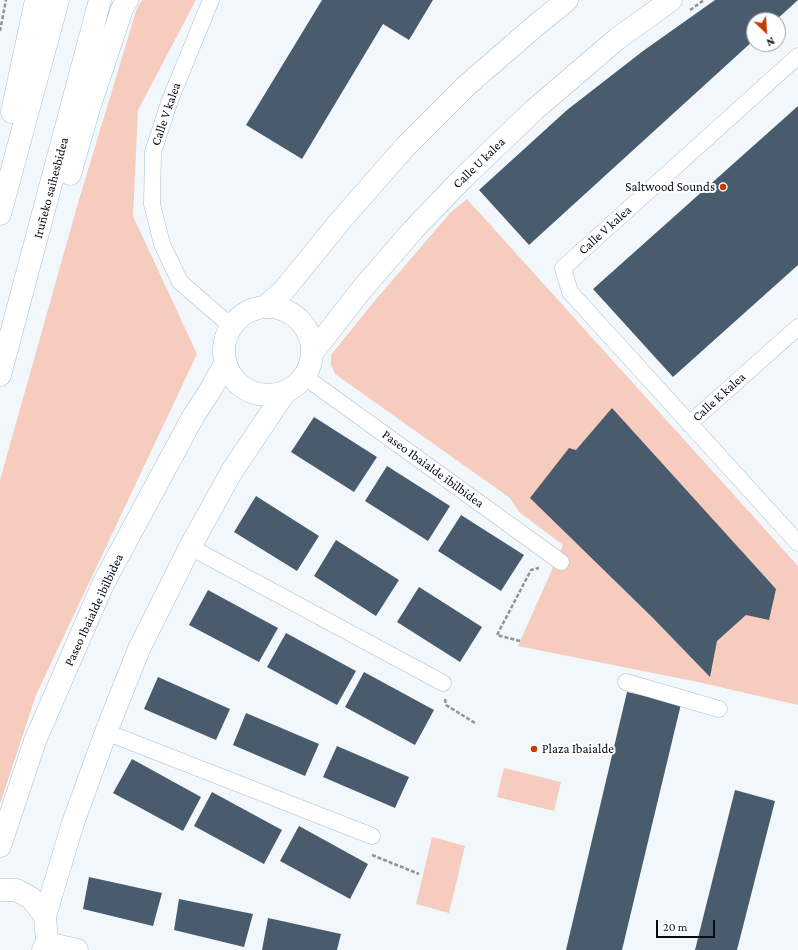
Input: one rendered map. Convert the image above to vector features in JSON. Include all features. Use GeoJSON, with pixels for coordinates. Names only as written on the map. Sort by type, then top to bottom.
{"type":"FeatureCollection","features":[{"type":"Feature","properties":{"kind":"main road"},"geometry":{"type":"LineString","coordinates":[[0,158],[16,98],[36,0]]}},
{"type":"Feature","properties":{"kind":"main road"},"geometry":{"type":"LineString","coordinates":[[0,214],[58,0]]}},
{"type":"Feature","properties":{"kind":"main road","name":"Iruñeko saihesbidea"},"geometry":{"type":"LineString","coordinates":[[0,375],[100,0]]}},
{"type":"Feature","properties":{"kind":"main road"},"geometry":{"type":"LineString","coordinates":[[7,350],[51,241],[89,108],[122,9],[127,0]]}},
{"type":"Feature","properties":{"kind":"main road"},"geometry":{"type":"LineString","coordinates":[[285,392],[264,396],[246,390],[232,377],[225,364],[224,348],[231,326],[248,312],[265,307],[284,290],[341,220],[406,146],[466,86],[567,0]]}},
{"type":"Feature","properties":{"kind":"main road","name":"Calle U kalea"},"geometry":{"type":"LineString","coordinates":[[313,352],[362,290],[413,230],[462,179],[534,110],[611,44],[671,0]]}},
{"type":"Feature","properties":{"kind":"main road"},"geometry":{"type":"LineString","coordinates":[[77,950],[45,946],[45,916],[73,823],[106,732],[139,649],[190,547],[232,471],[285,392],[305,377],[313,352],[306,327],[287,311],[265,307]]}},
{"type":"Feature","properties":{"kind":"main road","name":"Paseo Ibaialde ibilbidea"},"geometry":{"type":"LineString","coordinates":[[0,846],[35,741],[103,584],[194,415],[225,364]]}},
{"type":"Feature","properties":{"kind":"main road"},"geometry":{"type":"LineString","coordinates":[[0,890],[16,890],[31,898],[45,916]]}},
{"type":"Feature","properties":{"kind":"street","name":"Calle V kalea"},"geometry":{"type":"LineString","coordinates":[[211,0],[170,100],[153,152],[152,204],[162,244],[180,282],[231,326]]}},
{"type":"Feature","properties":{"kind":"street","name":"Calle V kalea"},"geometry":{"type":"LineString","coordinates":[[690,424],[570,292],[563,268],[798,56]]}},
{"type":"Feature","properties":{"kind":"street","name":"Calle K kalea"},"geometry":{"type":"LineString","coordinates":[[798,327],[690,424],[798,543]]}},
{"type":"Feature","properties":{"kind":"street","name":"Paseo Ibaialde ibilbidea"},"geometry":{"type":"LineString","coordinates":[[305,377],[561,562]]}},
{"type":"Feature","properties":{"kind":"street"},"geometry":{"type":"LineString","coordinates":[[190,547],[443,683]]}},
{"type":"Feature","properties":{"kind":"street"},"geometry":{"type":"LineString","coordinates":[[626,682],[719,708]]}},
{"type":"Feature","properties":{"kind":"street"},"geometry":{"type":"LineString","coordinates":[[106,732],[372,836]]}},
{"type":"Feature","properties":{"kind":"path"},"geometry":{"type":"LineString","coordinates":[[0,31],[6,0]]}},
{"type":"Feature","properties":{"kind":"path"},"geometry":{"type":"LineString","coordinates":[[443,683],[446,705],[475,723]]}},
{"type":"Feature","properties":{"kind":"path"},"geometry":{"type":"LineString","coordinates":[[372,836],[370,854],[419,874]]}},
{"type":"Feature","properties":{"kind":"shaded area"},"geometry":{"type":"Polygon","coordinates":[[[142,0],[196,0],[138,110],[133,216],[197,354],[36,695],[0,804],[0,480],[78,203],[137,8],[142,0]]]}},
{"type":"Feature","properties":{"kind":"shaded area"},"geometry":{"type":"Polygon","coordinates":[[[467,199],[798,566],[798,705],[698,682],[518,646],[563,545],[519,512],[510,498],[335,374],[331,365],[331,355],[372,304],[451,212],[467,199]]]}},
{"type":"Feature","properties":{"kind":"shaded area"},"geometry":{"type":"Polygon","coordinates":[[[504,768],[561,782],[554,811],[497,797],[504,768]]]}},
{"type":"Feature","properties":{"kind":"shaded area"},"geometry":{"type":"Polygon","coordinates":[[[432,837],[465,846],[449,913],[416,904],[432,837]]]}},
{"type":"Feature","properties":{"kind":"building"},"geometry":{"type":"Polygon","coordinates":[[[322,0],[433,0],[409,40],[383,24],[302,159],[246,125],[322,0]]]}},
{"type":"Feature","properties":{"kind":"building"},"geometry":{"type":"Polygon","coordinates":[[[715,0],[798,0],[785,12],[746,12],[746,47],[529,245],[479,190],[567,110],[643,51],[715,0]]]}},
{"type":"Feature","properties":{"kind":"building"},"geometry":{"type":"Polygon","coordinates":[[[798,106],[798,265],[673,377],[593,289],[798,106]]]}},
{"type":"Feature","properties":{"kind":"building"},"geometry":{"type":"Polygon","coordinates":[[[612,408],[776,589],[769,620],[746,615],[717,641],[710,677],[653,618],[530,498],[569,448],[576,450],[612,408]]]}},
{"type":"Feature","properties":{"kind":"building"},"geometry":{"type":"Polygon","coordinates":[[[314,417],[377,457],[354,492],[291,452],[314,417]]]}},
{"type":"Feature","properties":{"kind":"building"},"geometry":{"type":"Polygon","coordinates":[[[387,466],[450,506],[428,541],[365,501],[387,466]]]}},
{"type":"Feature","properties":{"kind":"building"},"geometry":{"type":"Polygon","coordinates":[[[256,496],[319,536],[297,571],[234,532],[256,496]]]}},
{"type":"Feature","properties":{"kind":"building"},"geometry":{"type":"Polygon","coordinates":[[[461,515],[524,555],[501,591],[438,551],[461,515]]]}},
{"type":"Feature","properties":{"kind":"building"},"geometry":{"type":"Polygon","coordinates":[[[336,540],[399,580],[376,616],[314,576],[336,540]]]}},
{"type":"Feature","properties":{"kind":"building"},"geometry":{"type":"Polygon","coordinates":[[[419,587],[482,627],[460,662],[397,622],[419,587]]]}},
{"type":"Feature","properties":{"kind":"building"},"geometry":{"type":"Polygon","coordinates":[[[208,590],[278,628],[259,662],[189,625],[208,590]]]}},
{"type":"Feature","properties":{"kind":"building"},"geometry":{"type":"Polygon","coordinates":[[[286,633],[356,671],[337,705],[267,667],[286,633]]]}},
{"type":"Feature","properties":{"kind":"building"},"geometry":{"type":"Polygon","coordinates":[[[364,672],[434,710],[415,745],[345,707],[364,672]]]}},
{"type":"Feature","properties":{"kind":"building"},"geometry":{"type":"Polygon","coordinates":[[[158,677],[230,709],[216,740],[144,709],[158,677]]]}},
{"type":"Feature","properties":{"kind":"building"},"geometry":{"type":"Polygon","coordinates":[[[627,692],[681,704],[622,950],[566,950],[627,692]]]}},
{"type":"Feature","properties":{"kind":"building"},"geometry":{"type":"Polygon","coordinates":[[[246,713],[319,744],[305,776],[233,745],[246,713]]]}},
{"type":"Feature","properties":{"kind":"building"},"geometry":{"type":"Polygon","coordinates":[[[337,746],[409,777],[395,808],[323,777],[337,746]]]}},
{"type":"Feature","properties":{"kind":"building"},"geometry":{"type":"Polygon","coordinates":[[[132,759],[201,797],[183,831],[113,793],[132,759]]]}},
{"type":"Feature","properties":{"kind":"building"},"geometry":{"type":"Polygon","coordinates":[[[735,790],[775,801],[737,950],[695,950],[735,790]]]}},
{"type":"Feature","properties":{"kind":"building"},"geometry":{"type":"Polygon","coordinates":[[[212,792],[282,830],[264,864],[194,826],[212,792]]]}},
{"type":"Feature","properties":{"kind":"building"},"geometry":{"type":"Polygon","coordinates":[[[299,826],[368,864],[350,899],[280,861],[299,826]]]}},
{"type":"Feature","properties":{"kind":"building"},"geometry":{"type":"Polygon","coordinates":[[[89,877],[162,893],[153,926],[83,909],[89,877]]]}},
{"type":"Feature","properties":{"kind":"building"},"geometry":{"type":"Polygon","coordinates":[[[179,899],[253,914],[244,947],[174,930],[179,899]]]}},
{"type":"Feature","properties":{"kind":"building"},"geometry":{"type":"Polygon","coordinates":[[[268,918],[341,934],[337,950],[262,950],[268,918]]]}},
{"type":"Feature","properties":{"kind":"place","name":"Saltwood Sounds"},"geometry":{"type":"Point","coordinates":[723,187]}},
{"type":"Feature","properties":{"kind":"place","name":"Plaza Ibaialde"},"geometry":{"type":"Point","coordinates":[534,749]}}]}
